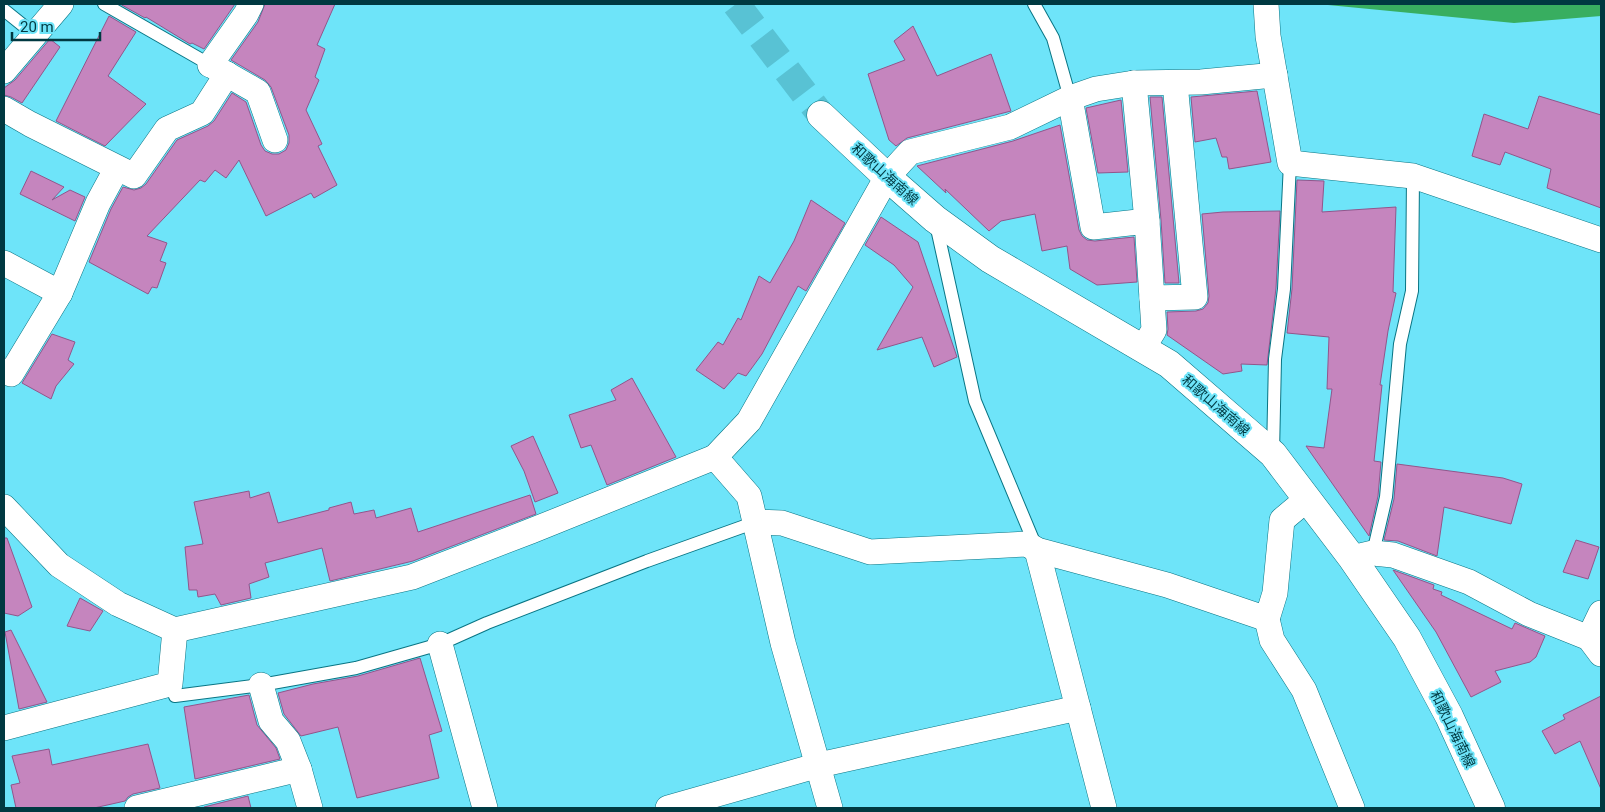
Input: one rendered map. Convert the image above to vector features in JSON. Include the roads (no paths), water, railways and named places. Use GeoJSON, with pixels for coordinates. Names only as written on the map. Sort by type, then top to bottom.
{"type":"FeatureCollection","features":[{"type":"Feature","properties":{"kind":"main road","name":"和歌山海南線"},"geometry":{"type":"LineString","coordinates":[[822,115],[887,177],[935,219],[990,259],[1169,364],[1273,454],[1307,499],[1362,555],[1449,716],[1491,808]]}},
{"type":"Feature","properties":{"kind":"street"},"geometry":{"type":"LineString","coordinates":[[4,71],[61,4]]}},
{"type":"Feature","properties":{"kind":"street"},"geometry":{"type":"LineString","coordinates":[[4,109],[134,176],[167,129],[202,113],[218,69],[251,4]]}},
{"type":"Feature","properties":{"kind":"street"},"geometry":{"type":"LineString","coordinates":[[1266,4],[1268,36],[1290,163],[1413,176],[1601,240]]}},
{"type":"Feature","properties":{"kind":"street"},"geometry":{"type":"LineString","coordinates":[[218,69],[258,92],[274,140]]}},
{"type":"Feature","properties":{"kind":"street"},"geometry":{"type":"LineString","coordinates":[[4,507],[59,565],[118,604],[175,630],[412,577],[531,532],[715,456],[749,421],[887,177],[910,152],[1010,127],[1070,98],[1096,89],[1134,83],[1201,82],[1275,75]]}},
{"type":"Feature","properties":{"kind":"street"},"geometry":{"type":"LineString","coordinates":[[1152,298],[1195,297],[1175,82]]}},
{"type":"Feature","properties":{"kind":"street"},"geometry":{"type":"LineString","coordinates":[[1134,83],[1147,221],[1154,330],[1143,348]]}},
{"type":"Feature","properties":{"kind":"street"},"geometry":{"type":"LineString","coordinates":[[1070,98],[1093,227],[1147,221]]}},
{"type":"Feature","properties":{"kind":"street"},"geometry":{"type":"LineString","coordinates":[[4,371],[11,374],[60,293],[98,203],[117,168]]}},
{"type":"Feature","properties":{"kind":"street"},"geometry":{"type":"LineString","coordinates":[[4,263],[60,293]]}},
{"type":"Feature","properties":{"kind":"street"},"geometry":{"type":"LineString","coordinates":[[715,456],[749,496],[783,643],[830,808]]}},
{"type":"Feature","properties":{"kind":"street"},"geometry":{"type":"LineString","coordinates":[[1307,499],[1282,520],[1275,593],[1267,619],[1272,640],[1304,690],[1352,808]]}},
{"type":"Feature","properties":{"kind":"street"},"geometry":{"type":"LineString","coordinates":[[756,522],[782,523],[870,552],[1027,544],[1037,550],[1167,585],[1267,619]]}},
{"type":"Feature","properties":{"kind":"street"},"geometry":{"type":"LineString","coordinates":[[1037,550],[1104,808]]}},
{"type":"Feature","properties":{"kind":"street"},"geometry":{"type":"LineString","coordinates":[[1362,555],[1393,555],[1469,582],[1595,646],[1601,613]]}},
{"type":"Feature","properties":{"kind":"street"},"geometry":{"type":"LineString","coordinates":[[4,728],[170,684],[175,630]]}},
{"type":"Feature","properties":{"kind":"street"},"geometry":{"type":"LineString","coordinates":[[440,644],[485,808]]}},
{"type":"Feature","properties":{"kind":"street"},"geometry":{"type":"LineString","coordinates":[[261,685],[271,721],[288,741],[299,769],[310,808]]}},
{"type":"Feature","properties":{"kind":"street"},"geometry":{"type":"LineString","coordinates":[[668,808],[819,765],[1078,708]]}},
{"type":"Feature","properties":{"kind":"street"},"geometry":{"type":"LineString","coordinates":[[137,808],[299,769]]}},
{"type":"Feature","properties":{"kind":"lane"},"geometry":{"type":"LineString","coordinates":[[104,4],[218,69]]}},
{"type":"Feature","properties":{"kind":"lane"},"geometry":{"type":"LineString","coordinates":[[1034,4],[1053,38],[1070,98]]}},
{"type":"Feature","properties":{"kind":"lane"},"geometry":{"type":"LineString","coordinates":[[4,10],[35,35]]}},
{"type":"Feature","properties":{"kind":"lane"},"geometry":{"type":"LineString","coordinates":[[1273,454],[1275,359],[1284,289],[1290,163]]}},
{"type":"Feature","properties":{"kind":"lane"},"geometry":{"type":"LineString","coordinates":[[1362,555],[1386,497],[1400,344],[1412,291],[1413,176]]}},
{"type":"Feature","properties":{"kind":"lane"},"geometry":{"type":"LineString","coordinates":[[935,219],[975,401],[1037,550]]}},
{"type":"Feature","properties":{"kind":"lane"},"geometry":{"type":"LineString","coordinates":[[170,684],[174,696],[261,685],[356,668],[440,644],[487,623],[647,561],[756,522]]}},
{"type":"Feature","properties":{"kind":"tunnel"},"geometry":{"type":"LineString","coordinates":[[736,4],[821,115]]}}]}
